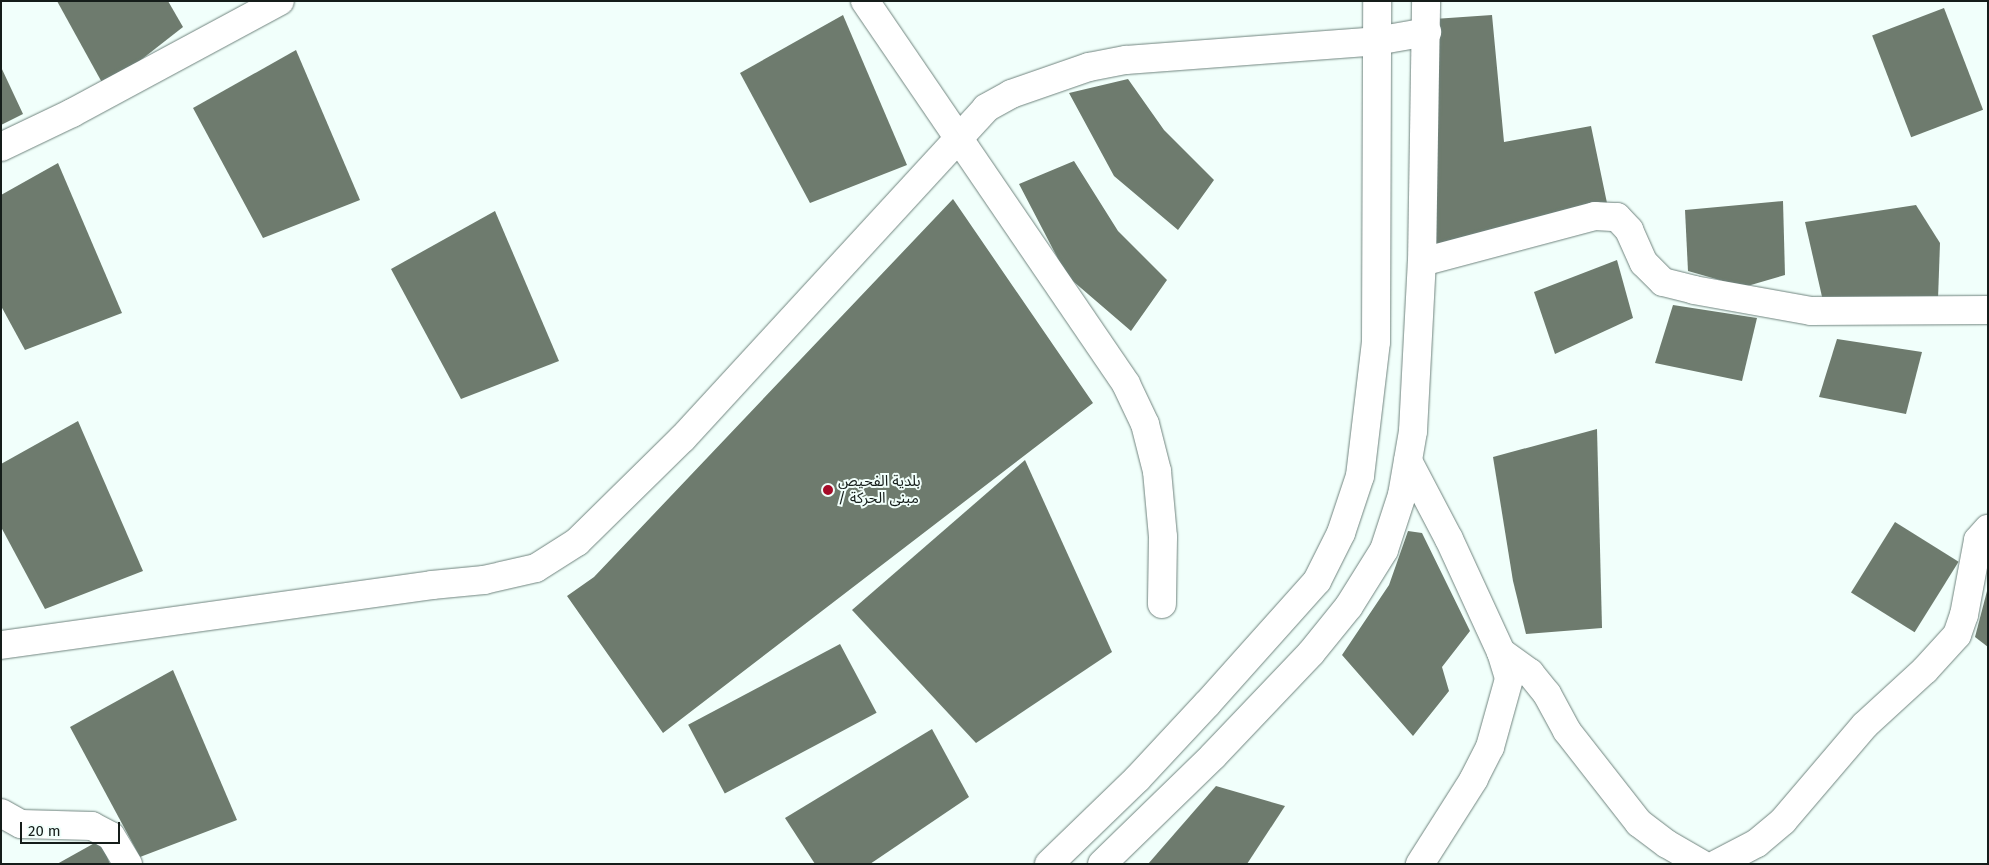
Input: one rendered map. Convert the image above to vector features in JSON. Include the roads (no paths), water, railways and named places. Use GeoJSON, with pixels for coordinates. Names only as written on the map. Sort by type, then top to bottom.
{"type":"FeatureCollection","features":[{"type":"Feature","properties":{"kind":"street"},"geometry":{"type":"LineString","coordinates":[[1,147],[72,113],[280,1]]}},
{"type":"Feature","properties":{"kind":"street"},"geometry":{"type":"LineString","coordinates":[[865,1],[1121,376],[1145,424],[1157,471],[1163,538],[1162,604]]}},
{"type":"Feature","properties":{"kind":"street"},"geometry":{"type":"LineString","coordinates":[[1050,864],[1137,779],[1201,711],[1317,581],[1341,533],[1360,476],[1376,342],[1377,1]]}},
{"type":"Feature","properties":{"kind":"street"},"geometry":{"type":"LineString","coordinates":[[1102,864],[1220,749],[1311,653],[1349,606],[1384,550],[1402,495],[1413,431],[1422,262],[1426,1]]}},
{"type":"Feature","properties":{"kind":"street"},"geometry":{"type":"LineString","coordinates":[[1,645],[432,585],[484,580],[536,568],[577,542],[683,438],[960,139],[986,108],[1011,94],[1089,67],[1126,60],[1376,42],[1427,32]]}},
{"type":"Feature","properties":{"kind":"street"},"geometry":{"type":"LineString","coordinates":[[1422,262],[1595,216],[1617,217],[1629,230],[1644,263],[1663,282],[1811,311],[1988,310]]}},
{"type":"Feature","properties":{"kind":"street"},"geometry":{"type":"LineString","coordinates":[[1408,461],[1449,539],[1501,652],[1510,679],[1490,747],[1474,779],[1420,864]]}},
{"type":"Feature","properties":{"kind":"street"},"geometry":{"type":"LineString","coordinates":[[1716,864],[1757,843],[1783,820],[1865,725],[1925,670],[1957,635],[1964,615],[1978,540],[1988,529]]}},
{"type":"Feature","properties":{"kind":"street"},"geometry":{"type":"LineString","coordinates":[[1501,652],[1530,673],[1547,694],[1567,731],[1639,823],[1667,844],[1701,864]]}},
{"type":"Feature","properties":{"kind":"street"},"geometry":{"type":"LineString","coordinates":[[1,813],[21,824],[92,826],[111,836],[128,864]]}},
{"type":"Feature","properties":{"kind":"place","name":"بلدية الفحيص / مبنى الحركة"},"geometry":{"type":"Point","coordinates":[828,490]}}]}
